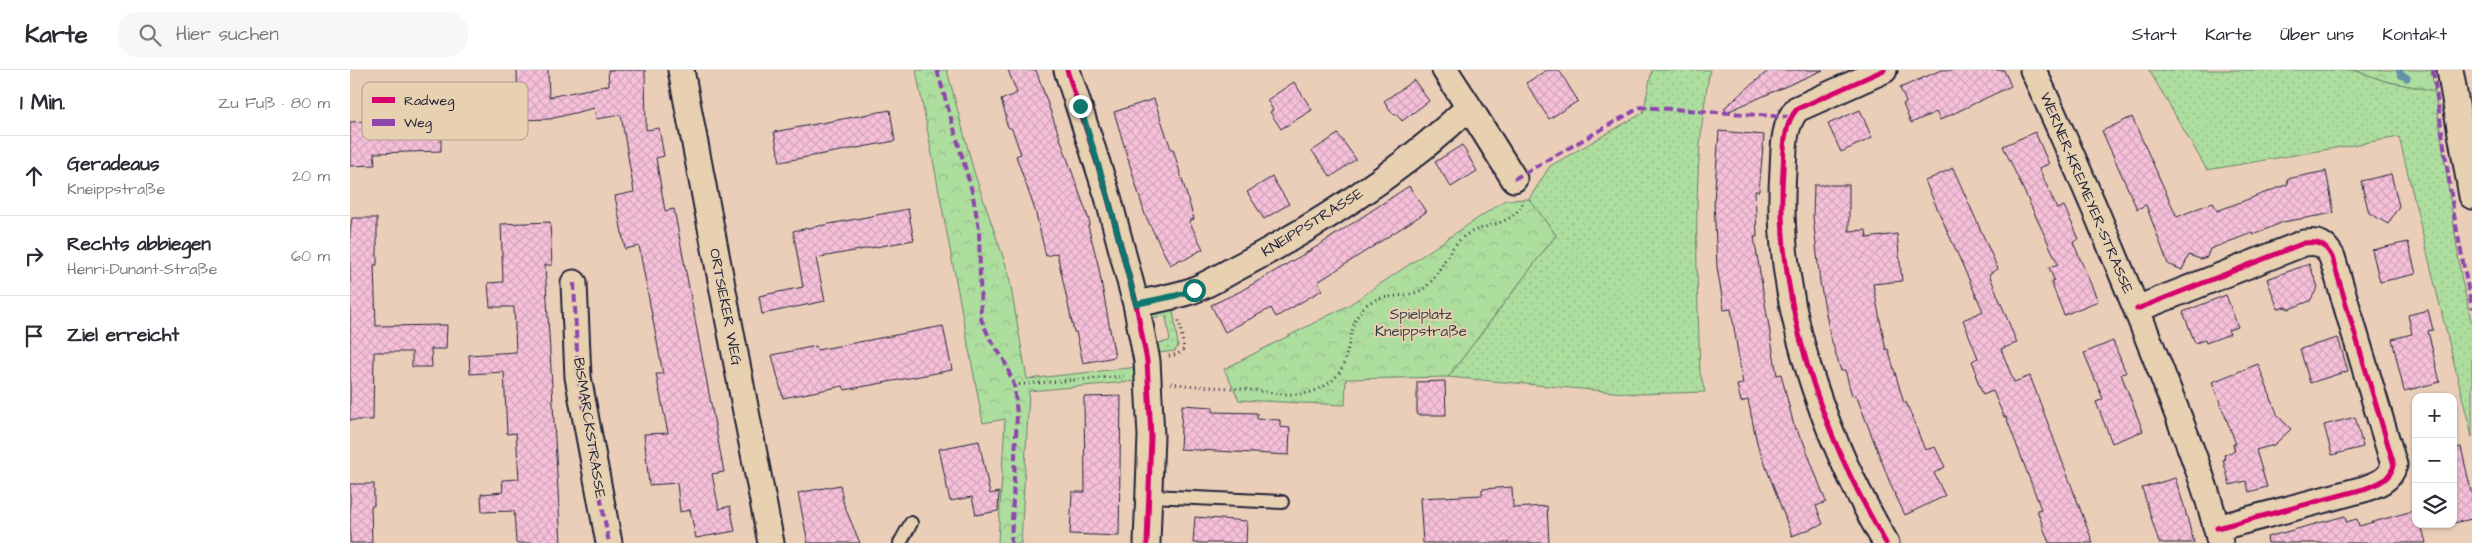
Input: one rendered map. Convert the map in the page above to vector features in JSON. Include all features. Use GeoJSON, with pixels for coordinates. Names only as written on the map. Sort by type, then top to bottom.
{"type":"FeatureCollection","features":[{"type":"Feature","properties":{"kind":"street","name":"ORTSIEKER WEG"},"geometry":{"type":"LineString","coordinates":[[681,70],[771,543]]}},
{"type":"Feature","properties":{"kind":"street"},"geometry":{"type":"LineString","coordinates":[[1067,70],[1108,197],[1136,304],[1147,368],[1150,496],[1147,543]]}},
{"type":"Feature","properties":{"kind":"street"},"geometry":{"type":"LineString","coordinates":[[1445,70],[1514,179]]}},
{"type":"Feature","properties":{"kind":"street"},"geometry":{"type":"LineString","coordinates":[[1884,70],[1796,108],[1789,117],[1785,142],[1783,201],[1784,231],[1796,316],[1818,401],[1839,455],[1863,504],[1886,543]]}},
{"type":"Feature","properties":{"kind":"street","name":"WERNER-KREMEYER-STRASSE"},"geometry":{"type":"LineString","coordinates":[[2033,70],[2080,172],[2136,309],[2187,439],[2218,536]]}},
{"type":"Feature","properties":{"kind":"street"},"geometry":{"type":"LineString","coordinates":[[2450,70],[2472,196]]}},
{"type":"Feature","properties":{"kind":"street","name":"KNEIPPSTRASSE"},"geometry":{"type":"LineString","coordinates":[[1136,304],[1194,290],[1273,249],[1327,216],[1397,166],[1469,107]]}},
{"type":"Feature","properties":{"kind":"street"},"geometry":{"type":"LineString","coordinates":[[2136,309],[2304,243],[2316,242],[2326,246],[2332,257],[2394,465],[2391,474],[2382,482],[2364,489],[2218,536]]}},
{"type":"Feature","properties":{"kind":"street","name":"BISMARCKSTRASSE"},"geometry":{"type":"LineString","coordinates":[[574,282],[578,377],[609,543]]}},
{"type":"Feature","properties":{"kind":"lane"},"geometry":{"type":"LineString","coordinates":[[1150,496],[1282,502]]}},
{"type":"Feature","properties":{"kind":"lane"},"geometry":{"type":"LineString","coordinates":[[900,543],[911,523]]}},
{"type":"Feature","properties":{"kind":"path"},"geometry":{"type":"LineString","coordinates":[[1147,368],[1167,382],[1197,387],[1292,394],[1308,393],[1328,385],[1341,371],[1355,320],[1366,305],[1381,299],[1403,296],[1422,289],[1435,276],[1446,256],[1463,238],[1483,226],[1510,218],[1523,204],[1514,179]]}},
{"type":"Feature","properties":{"kind":"path"},"geometry":{"type":"LineString","coordinates":[[1014,385],[1135,375],[1178,354],[1184,349],[1174,296]]}},
{"type":"Feature","properties":{"kind":"green space"},"geometry":{"type":"Polygon","coordinates":[[[916,70],[947,70],[974,172],[1008,271],[1027,379],[1138,367],[1138,381],[1029,391],[1021,543],[998,543],[1005,419],[983,423],[916,70]]]}},
{"type":"Feature","properties":{"kind":"green space"},"geometry":{"type":"Polygon","coordinates":[[[1652,70],[1710,70],[1700,145],[1697,221],[1700,373],[1705,392],[1637,394],[1448,377],[1556,235],[1529,199],[1550,166],[1643,113],[1652,70]]]}},
{"type":"Feature","properties":{"kind":"green space"},"geometry":{"type":"Polygon","coordinates":[[[2149,70],[2354,70],[2385,81],[2435,91],[2461,276],[2472,324],[2472,437],[2399,137],[2207,170],[2149,70]]]}},
{"type":"Feature","properties":{"kind":"green space"},"geometry":{"type":"Polygon","coordinates":[[[2354,70],[2431,70],[2435,91],[2385,81],[2354,70]]]}},
{"type":"Feature","properties":{"kind":"green space","name":"Spielplatz Kneippstraße"},"geometry":{"type":"Polygon","coordinates":[[[1529,199],[1556,235],[1448,377],[1346,379],[1345,405],[1239,400],[1224,369],[1349,305],[1505,200],[1529,199]]]}},
{"type":"Feature","properties":{"kind":"green space"},"geometry":{"type":"Polygon","coordinates":[[[1169,306],[1173,309],[1178,346],[1175,351],[1158,353],[1153,344],[1170,341],[1166,316],[1149,318],[1150,312],[1169,306]]]}},
{"type":"Feature","properties":{"kind":"building"},"geometry":{"type":"Polygon","coordinates":[[[517,70],[548,70],[549,97],[609,85],[608,70],[645,70],[646,130],[659,128],[664,156],[656,158],[665,211],[674,209],[724,472],[712,474],[719,509],[730,506],[735,531],[696,538],[690,510],[680,512],[677,483],[649,485],[644,434],[668,433],[656,374],[663,374],[639,246],[625,249],[615,196],[634,192],[621,115],[596,119],[594,108],[550,119],[528,120],[528,82],[517,82],[517,70]]]}},
{"type":"Feature","properties":{"kind":"building"},"geometry":{"type":"Polygon","coordinates":[[[1008,70],[1036,70],[1090,223],[1088,226],[1098,264],[1115,357],[1083,363],[1076,332],[1074,332],[1057,253],[1046,256],[1035,210],[1016,156],[1021,154],[1012,129],[1008,127],[1005,119],[1006,116],[1001,100],[1017,93],[1008,70]]]}},
{"type":"Feature","properties":{"kind":"building"},"geometry":{"type":"Polygon","coordinates":[[[1547,70],[1559,70],[1578,101],[1549,119],[1526,83],[1547,70]]]}},
{"type":"Feature","properties":{"kind":"building"},"geometry":{"type":"Polygon","coordinates":[[[1769,70],[1823,70],[1727,112],[1724,108],[1769,70]]]}},
{"type":"Feature","properties":{"kind":"building"},"geometry":{"type":"Polygon","coordinates":[[[1941,70],[2004,70],[2011,86],[1940,120],[1936,112],[1911,123],[1903,104],[1906,102],[1900,88],[1941,70]]]}},
{"type":"Feature","properties":{"kind":"building"},"geometry":{"type":"Polygon","coordinates":[[[1414,80],[1429,101],[1402,121],[1397,115],[1393,114],[1384,101],[1414,80]]]}},
{"type":"Feature","properties":{"kind":"building"},"geometry":{"type":"Polygon","coordinates":[[[1294,82],[1312,110],[1281,129],[1270,112],[1273,110],[1267,100],[1294,82]]]}},
{"type":"Feature","properties":{"kind":"building"},"geometry":{"type":"Polygon","coordinates":[[[1154,99],[1171,149],[1173,149],[1194,219],[1189,221],[1203,249],[1184,260],[1181,259],[1170,265],[1145,215],[1114,112],[1154,99]]]}},
{"type":"Feature","properties":{"kind":"building"},"geometry":{"type":"Polygon","coordinates":[[[890,110],[895,141],[780,162],[774,132],[890,110]]]}},
{"type":"Feature","properties":{"kind":"building"},"geometry":{"type":"Polygon","coordinates":[[[1860,110],[1872,138],[1841,152],[1828,124],[1860,110]]]}},
{"type":"Feature","properties":{"kind":"building"},"geometry":{"type":"Polygon","coordinates":[[[2132,117],[2177,217],[2213,202],[2217,211],[2288,184],[2287,179],[2326,171],[2334,213],[2283,222],[2253,235],[2252,233],[2210,249],[2207,257],[2200,259],[2189,255],[2182,270],[2168,264],[2146,205],[2137,209],[2102,131],[2132,117]]]}},
{"type":"Feature","properties":{"kind":"building"},"geometry":{"type":"Polygon","coordinates":[[[362,121],[362,140],[441,140],[441,151],[374,153],[375,165],[350,166],[350,122],[362,121]]]}},
{"type":"Feature","properties":{"kind":"building"},"geometry":{"type":"Polygon","coordinates":[[[1719,131],[1764,135],[1759,191],[1755,191],[1757,237],[1754,237],[1777,375],[1781,374],[1795,430],[1797,429],[1800,438],[1802,438],[1826,502],[1816,506],[1823,524],[1792,536],[1757,443],[1748,400],[1741,402],[1737,385],[1743,384],[1731,309],[1724,310],[1717,267],[1714,201],[1719,131]]]}},
{"type":"Feature","properties":{"kind":"building"},"geometry":{"type":"Polygon","coordinates":[[[2035,132],[2049,164],[2039,168],[2057,209],[2064,206],[2079,239],[2073,242],[2098,301],[2064,315],[2051,282],[2054,280],[2049,267],[2058,264],[2003,146],[2035,132]]]}},
{"type":"Feature","properties":{"kind":"building"},"geometry":{"type":"Polygon","coordinates":[[[1338,134],[1356,159],[1331,177],[1312,151],[1338,134]]]}},
{"type":"Feature","properties":{"kind":"building"},"geometry":{"type":"Polygon","coordinates":[[[1462,145],[1477,171],[1451,187],[1435,162],[1462,145]]]}},
{"type":"Feature","properties":{"kind":"building"},"geometry":{"type":"Polygon","coordinates":[[[1953,168],[1998,269],[1989,274],[2017,343],[2001,349],[2014,382],[2030,376],[2093,543],[2049,543],[2037,510],[2041,509],[2006,417],[2004,417],[1993,391],[1983,395],[1975,374],[1977,374],[1972,361],[1978,358],[1963,320],[1983,311],[1925,181],[1953,168]]]}},
{"type":"Feature","properties":{"kind":"building"},"geometry":{"type":"Polygon","coordinates":[[[2391,174],[2399,206],[2388,224],[2369,213],[2361,181],[2391,174]]]}},
{"type":"Feature","properties":{"kind":"building"},"geometry":{"type":"Polygon","coordinates":[[[1272,177],[1289,204],[1264,219],[1247,192],[1272,177]]]}},
{"type":"Feature","properties":{"kind":"building"},"geometry":{"type":"Polygon","coordinates":[[[1814,185],[1849,185],[1849,231],[1866,230],[1867,238],[1897,234],[1902,281],[1873,284],[1886,350],[1888,349],[1904,403],[1906,402],[1925,450],[1935,447],[1945,467],[1934,473],[1945,496],[1905,515],[1892,488],[1856,395],[1852,396],[1845,370],[1841,371],[1830,335],[1820,282],[1813,217],[1814,185]]]}},
{"type":"Feature","properties":{"kind":"building"},"geometry":{"type":"Polygon","coordinates":[[[1409,186],[1426,212],[1318,282],[1322,290],[1276,317],[1271,308],[1225,332],[1211,305],[1239,292],[1318,246],[1409,186]]]}},
{"type":"Feature","properties":{"kind":"building"},"geometry":{"type":"Polygon","coordinates":[[[908,209],[914,240],[816,258],[825,301],[762,314],[759,296],[803,287],[793,231],[908,209]]]}},
{"type":"Feature","properties":{"kind":"building"},"geometry":{"type":"Polygon","coordinates":[[[352,218],[377,218],[377,265],[374,265],[376,326],[447,325],[446,349],[431,349],[432,367],[412,367],[412,352],[374,352],[373,420],[350,420],[350,230],[352,218]]]}},
{"type":"Feature","properties":{"kind":"building"},"geometry":{"type":"Polygon","coordinates":[[[550,222],[552,265],[545,265],[561,543],[516,543],[514,511],[482,512],[481,494],[503,492],[502,480],[519,479],[516,433],[507,434],[504,372],[470,374],[469,355],[516,352],[514,307],[490,307],[488,283],[503,282],[501,224],[550,222]]]}},
{"type":"Feature","properties":{"kind":"building"},"geometry":{"type":"Polygon","coordinates":[[[2408,242],[2416,274],[2380,282],[2372,250],[2408,242]]]}},
{"type":"Feature","properties":{"kind":"building"},"geometry":{"type":"Polygon","coordinates":[[[2309,264],[2318,287],[2310,301],[2289,309],[2285,307],[2278,309],[2267,279],[2309,264]]]}},
{"type":"Feature","properties":{"kind":"building"},"geometry":{"type":"Polygon","coordinates":[[[2226,295],[2238,327],[2228,330],[2230,334],[2206,343],[2205,340],[2195,343],[2183,312],[2226,295]]]}},
{"type":"Feature","properties":{"kind":"building"},"geometry":{"type":"Polygon","coordinates":[[[2428,310],[2433,330],[2428,331],[2440,382],[2404,391],[2392,339],[2412,334],[2408,315],[2428,310]]]}},
{"type":"Feature","properties":{"kind":"building"},"geometry":{"type":"Polygon","coordinates":[[[943,326],[952,370],[845,390],[843,386],[783,398],[772,355],[816,346],[817,350],[943,326]]]}},
{"type":"Feature","properties":{"kind":"building"},"geometry":{"type":"Polygon","coordinates":[[[2338,338],[2348,371],[2310,383],[2300,349],[2338,338]]]}},
{"type":"Feature","properties":{"kind":"building"},"geometry":{"type":"Polygon","coordinates":[[[2113,341],[2126,373],[2121,374],[2143,431],[2112,443],[2096,402],[2103,399],[2084,353],[2113,341]]]}},
{"type":"Feature","properties":{"kind":"building"},"geometry":{"type":"Polygon","coordinates":[[[2258,364],[2278,416],[2291,429],[2274,445],[2256,450],[2267,487],[2249,492],[2246,481],[2230,485],[2223,460],[2225,460],[2224,455],[2235,451],[2233,444],[2236,444],[2212,382],[2258,364]]]}},
{"type":"Feature","properties":{"kind":"building"},"geometry":{"type":"Polygon","coordinates":[[[1445,381],[1446,415],[1417,415],[1417,382],[1445,381]]]}},
{"type":"Feature","properties":{"kind":"building"},"geometry":{"type":"Polygon","coordinates":[[[1121,396],[1119,536],[1070,534],[1072,492],[1085,492],[1084,397],[1121,396]]]}},
{"type":"Feature","properties":{"kind":"building"},"geometry":{"type":"Polygon","coordinates":[[[1182,405],[1213,407],[1213,412],[1257,413],[1257,419],[1280,420],[1280,427],[1290,428],[1289,455],[1180,449],[1182,405]]]}},
{"type":"Feature","properties":{"kind":"building"},"geometry":{"type":"Polygon","coordinates":[[[2355,417],[2363,447],[2332,455],[2324,425],[2355,417]]]}},
{"type":"Feature","properties":{"kind":"building"},"geometry":{"type":"Polygon","coordinates":[[[979,441],[990,494],[999,492],[998,511],[976,515],[972,497],[950,501],[939,449],[979,441]]]}},
{"type":"Feature","properties":{"kind":"building"},"geometry":{"type":"Polygon","coordinates":[[[2461,447],[2472,495],[2472,519],[2457,522],[2457,483],[2457,448],[2461,447]]]}},
{"type":"Feature","properties":{"kind":"building"},"geometry":{"type":"Polygon","coordinates":[[[2175,478],[2194,543],[2159,543],[2142,488],[2175,478]]]}},
{"type":"Feature","properties":{"kind":"building"},"geometry":{"type":"Polygon","coordinates":[[[350,484],[374,484],[374,506],[371,506],[372,543],[350,543],[350,484]]]}},
{"type":"Feature","properties":{"kind":"building"},"geometry":{"type":"Polygon","coordinates":[[[840,485],[844,505],[860,543],[808,543],[798,493],[840,485]]]}},
{"type":"Feature","properties":{"kind":"building"},"geometry":{"type":"Polygon","coordinates":[[[1512,487],[1513,508],[1547,506],[1549,543],[1423,543],[1420,498],[1482,495],[1482,489],[1512,487]]]}},
{"type":"Feature","properties":{"kind":"building"},"geometry":{"type":"Polygon","coordinates":[[[2412,511],[2412,528],[2422,528],[2426,543],[2268,543],[2267,537],[2345,516],[2346,522],[2357,519],[2359,526],[2412,511]]]}},
{"type":"Feature","properties":{"kind":"building"},"geometry":{"type":"Polygon","coordinates":[[[1195,517],[1247,521],[1246,543],[1193,543],[1195,517]]]}},
{"type":"Feature","properties":{"kind":"waterway"},"geometry":{"type":"LineString","coordinates":[[2399,70],[2401,75],[2407,78]]}},
{"type":"Feature","properties":{"kind":"marked path"},"geometry":{"type":"LineString","coordinates":[[937,70],[972,191],[979,229],[981,319],[990,339],[1004,360],[1014,385],[1017,414],[1011,543]]}},
{"type":"Feature","properties":{"kind":"marked path"},"geometry":{"type":"LineString","coordinates":[[2433,70],[2454,215],[2472,309]]}},
{"type":"Feature","properties":{"kind":"marked path"},"geometry":{"type":"LineString","coordinates":[[1514,179],[1641,107],[1789,117]]}},
{"type":"Feature","properties":{"kind":"marked path"},"geometry":{"type":"LineString","coordinates":[[574,283],[578,377],[609,543]]}},
{"type":"Feature","properties":{"kind":"cycle path"},"geometry":{"type":"LineString","coordinates":[[1067,70],[1108,197],[1136,304],[1147,361],[1151,436],[1147,543]]}},
{"type":"Feature","properties":{"kind":"cycle path"},"geometry":{"type":"LineString","coordinates":[[1884,70],[1797,109],[1792,115],[1784,146],[1782,219],[1786,267],[1795,316],[1807,364],[1823,411],[1842,457],[1886,543]]}},
{"type":"Feature","properties":{"kind":"cycle path"},"geometry":{"type":"LineString","coordinates":[[2137,309],[2304,243],[2321,244],[2332,257],[2394,465],[2392,470],[2383,481],[2364,489],[2217,528]]}},
{"type":"Feature","properties":{"kind":"route"},"geometry":{"type":"LineString","coordinates":[[1080,106],[1108,197],[1136,304],[1194,290]]}}]}
